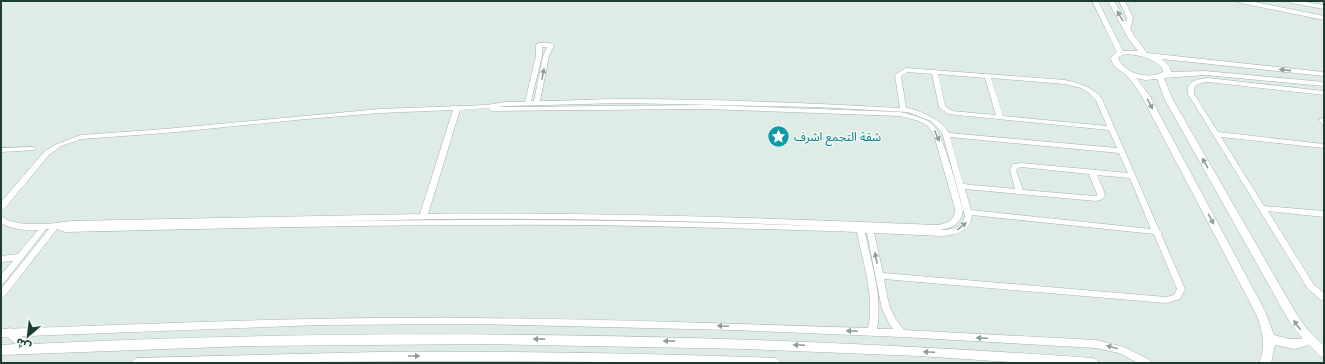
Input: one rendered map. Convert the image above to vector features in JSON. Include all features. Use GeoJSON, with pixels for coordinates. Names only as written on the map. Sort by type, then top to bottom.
{"type":"FeatureCollection","features":[{"type":"Feature","properties":{"kind":"street"},"geometry":{"type":"LineString","coordinates":[[1095,1],[1121,53]]}},
{"type":"Feature","properties":{"kind":"street"},"geometry":{"type":"LineString","coordinates":[[1111,1],[1128,30],[1147,55],[1162,62],[1166,67],[1167,72],[1163,76]]}},
{"type":"Feature","properties":{"kind":"street"},"geometry":{"type":"LineString","coordinates":[[1122,1],[1130,15],[1130,25],[1128,30]]}},
{"type":"Feature","properties":{"kind":"street"},"geometry":{"type":"LineString","coordinates":[[1240,1],[1324,18]]}},
{"type":"Feature","properties":{"kind":"street"},"geometry":{"type":"LineString","coordinates":[[1259,1],[1324,14]]}},
{"type":"Feature","properties":{"kind":"street"},"geometry":{"type":"LineString","coordinates":[[1292,1],[1324,7]]}},
{"type":"Feature","properties":{"kind":"street"},"geometry":{"type":"LineString","coordinates":[[528,103],[540,53],[539,46],[551,45],[546,56],[537,103]]}},
{"type":"Feature","properties":{"kind":"street"},"geometry":{"type":"LineString","coordinates":[[1324,74],[1196,61],[1131,52],[1121,53],[1115,56],[1115,62],[1118,66],[1127,72],[1144,78],[1205,73],[1324,84]]}},
{"type":"Feature","properties":{"kind":"street"},"geometry":{"type":"LineString","coordinates":[[1196,61],[1197,67],[1205,73]]}},
{"type":"Feature","properties":{"kind":"street"},"geometry":{"type":"LineString","coordinates":[[879,276],[1166,300],[1172,300],[1180,294],[1180,284],[1158,232],[1099,99],[1092,92],[1082,87],[1064,82],[910,70],[900,72],[898,77],[902,109]]}},
{"type":"Feature","properties":{"kind":"street"},"geometry":{"type":"LineString","coordinates":[[935,72],[942,107],[944,110],[953,113],[1112,128]]}},
{"type":"Feature","properties":{"kind":"street"},"geometry":{"type":"LineString","coordinates":[[1127,72],[1139,86],[1149,102],[1262,314],[1267,326],[1269,338],[1269,351],[1265,363]]}},
{"type":"Feature","properties":{"kind":"street"},"geometry":{"type":"LineString","coordinates":[[987,76],[1000,117]]}},
{"type":"Feature","properties":{"kind":"street"},"geometry":{"type":"LineString","coordinates":[[1163,76],[1169,100],[1289,312],[1309,339],[1324,353]]}},
{"type":"Feature","properties":{"kind":"street"},"geometry":{"type":"LineString","coordinates":[[1324,93],[1213,80],[1196,82],[1190,87],[1191,94],[1312,287],[1324,298]]}},
{"type":"Feature","properties":{"kind":"street"},"geometry":{"type":"LineString","coordinates":[[1,207],[4,199],[50,150],[64,142],[80,137],[336,114],[486,107],[501,104],[705,104],[865,110],[902,109],[922,114],[942,127],[947,135],[969,220],[965,226],[953,232],[942,233],[738,220],[589,220],[423,217],[66,229],[45,226],[11,225],[1,219]]}},
{"type":"Feature","properties":{"kind":"street"},"geometry":{"type":"LineString","coordinates":[[486,107],[499,109],[579,104]]}},
{"type":"Feature","properties":{"kind":"street"},"geometry":{"type":"LineString","coordinates":[[423,217],[457,108]]}},
{"type":"Feature","properties":{"kind":"street"},"geometry":{"type":"LineString","coordinates":[[589,220],[860,229],[942,227],[957,220],[959,210],[938,135],[933,128],[911,116],[865,110]]}},
{"type":"Feature","properties":{"kind":"street"},"geometry":{"type":"LineString","coordinates":[[1216,134],[1324,146]]}},
{"type":"Feature","properties":{"kind":"street"},"geometry":{"type":"LineString","coordinates":[[947,135],[1122,151]]}},
{"type":"Feature","properties":{"kind":"street"},"geometry":{"type":"LineString","coordinates":[[1,150],[32,149]]}},
{"type":"Feature","properties":{"kind":"street"},"geometry":{"type":"LineString","coordinates":[[1020,192],[1013,172],[1014,168],[1018,165],[1133,176]]}},
{"type":"Feature","properties":{"kind":"street"},"geometry":{"type":"LineString","coordinates":[[961,186],[1096,199],[1100,197],[1101,194],[1092,172]]}},
{"type":"Feature","properties":{"kind":"street"},"geometry":{"type":"LineString","coordinates":[[1262,208],[1324,214]]}},
{"type":"Feature","properties":{"kind":"street"},"geometry":{"type":"LineString","coordinates":[[968,212],[1158,232]]}},
{"type":"Feature","properties":{"kind":"street"},"geometry":{"type":"LineString","coordinates":[[317,221],[493,219]]}},
{"type":"Feature","properties":{"kind":"street"},"geometry":{"type":"LineString","coordinates":[[1,281],[45,226]]}},
{"type":"Feature","properties":{"kind":"street"},"geometry":{"type":"LineString","coordinates":[[1,295],[57,227]]}},
{"type":"Feature","properties":{"kind":"street"},"geometry":{"type":"LineString","coordinates":[[872,228],[879,276],[888,313],[902,333]]}},
{"type":"Feature","properties":{"kind":"street"},"geometry":{"type":"LineString","coordinates":[[860,229],[875,313],[872,332]]}},
{"type":"Feature","properties":{"kind":"street"},"geometry":{"type":"LineString","coordinates":[[1,258],[20,258]]}},
{"type":"Feature","properties":{"kind":"street"},"geometry":{"type":"LineString","coordinates":[[871,289],[882,289]]}},
{"type":"Feature","properties":{"kind":"street"},"geometry":{"type":"LineString","coordinates":[[875,313],[888,313]]}},
{"type":"Feature","properties":{"kind":"street"},"geometry":{"type":"LineString","coordinates":[[6,333],[252,324],[386,321],[638,324],[902,333],[1096,344],[1121,350],[1147,363]]}},
{"type":"Feature","properties":{"kind":"street"},"geometry":{"type":"LineString","coordinates":[[6,333],[30,349]]}},
{"type":"Feature","properties":{"kind":"street"},"geometry":{"type":"LineString","coordinates":[[1269,338],[1282,343],[1294,344],[1303,343],[1309,339]]}},
{"type":"Feature","properties":{"kind":"street"},"geometry":{"type":"LineString","coordinates":[[1,350],[101,345],[296,340],[534,339],[724,342],[900,350],[1093,363]]}},
{"type":"Feature","properties":{"kind":"street"},"geometry":{"type":"LineString","coordinates":[[289,358],[289,349],[296,340]]}},
{"type":"Feature","properties":{"kind":"street"},"geometry":{"type":"LineString","coordinates":[[264,358],[270,349],[271,341]]}},
{"type":"Feature","properties":{"kind":"street"},"geometry":{"type":"LineString","coordinates":[[137,363],[264,358],[384,359],[600,357],[776,363]]}},
{"type":"Feature","properties":{"kind":"place","name":"شقة التجمع اشرف"},"geometry":{"type":"Point","coordinates":[779,136]}}]}
